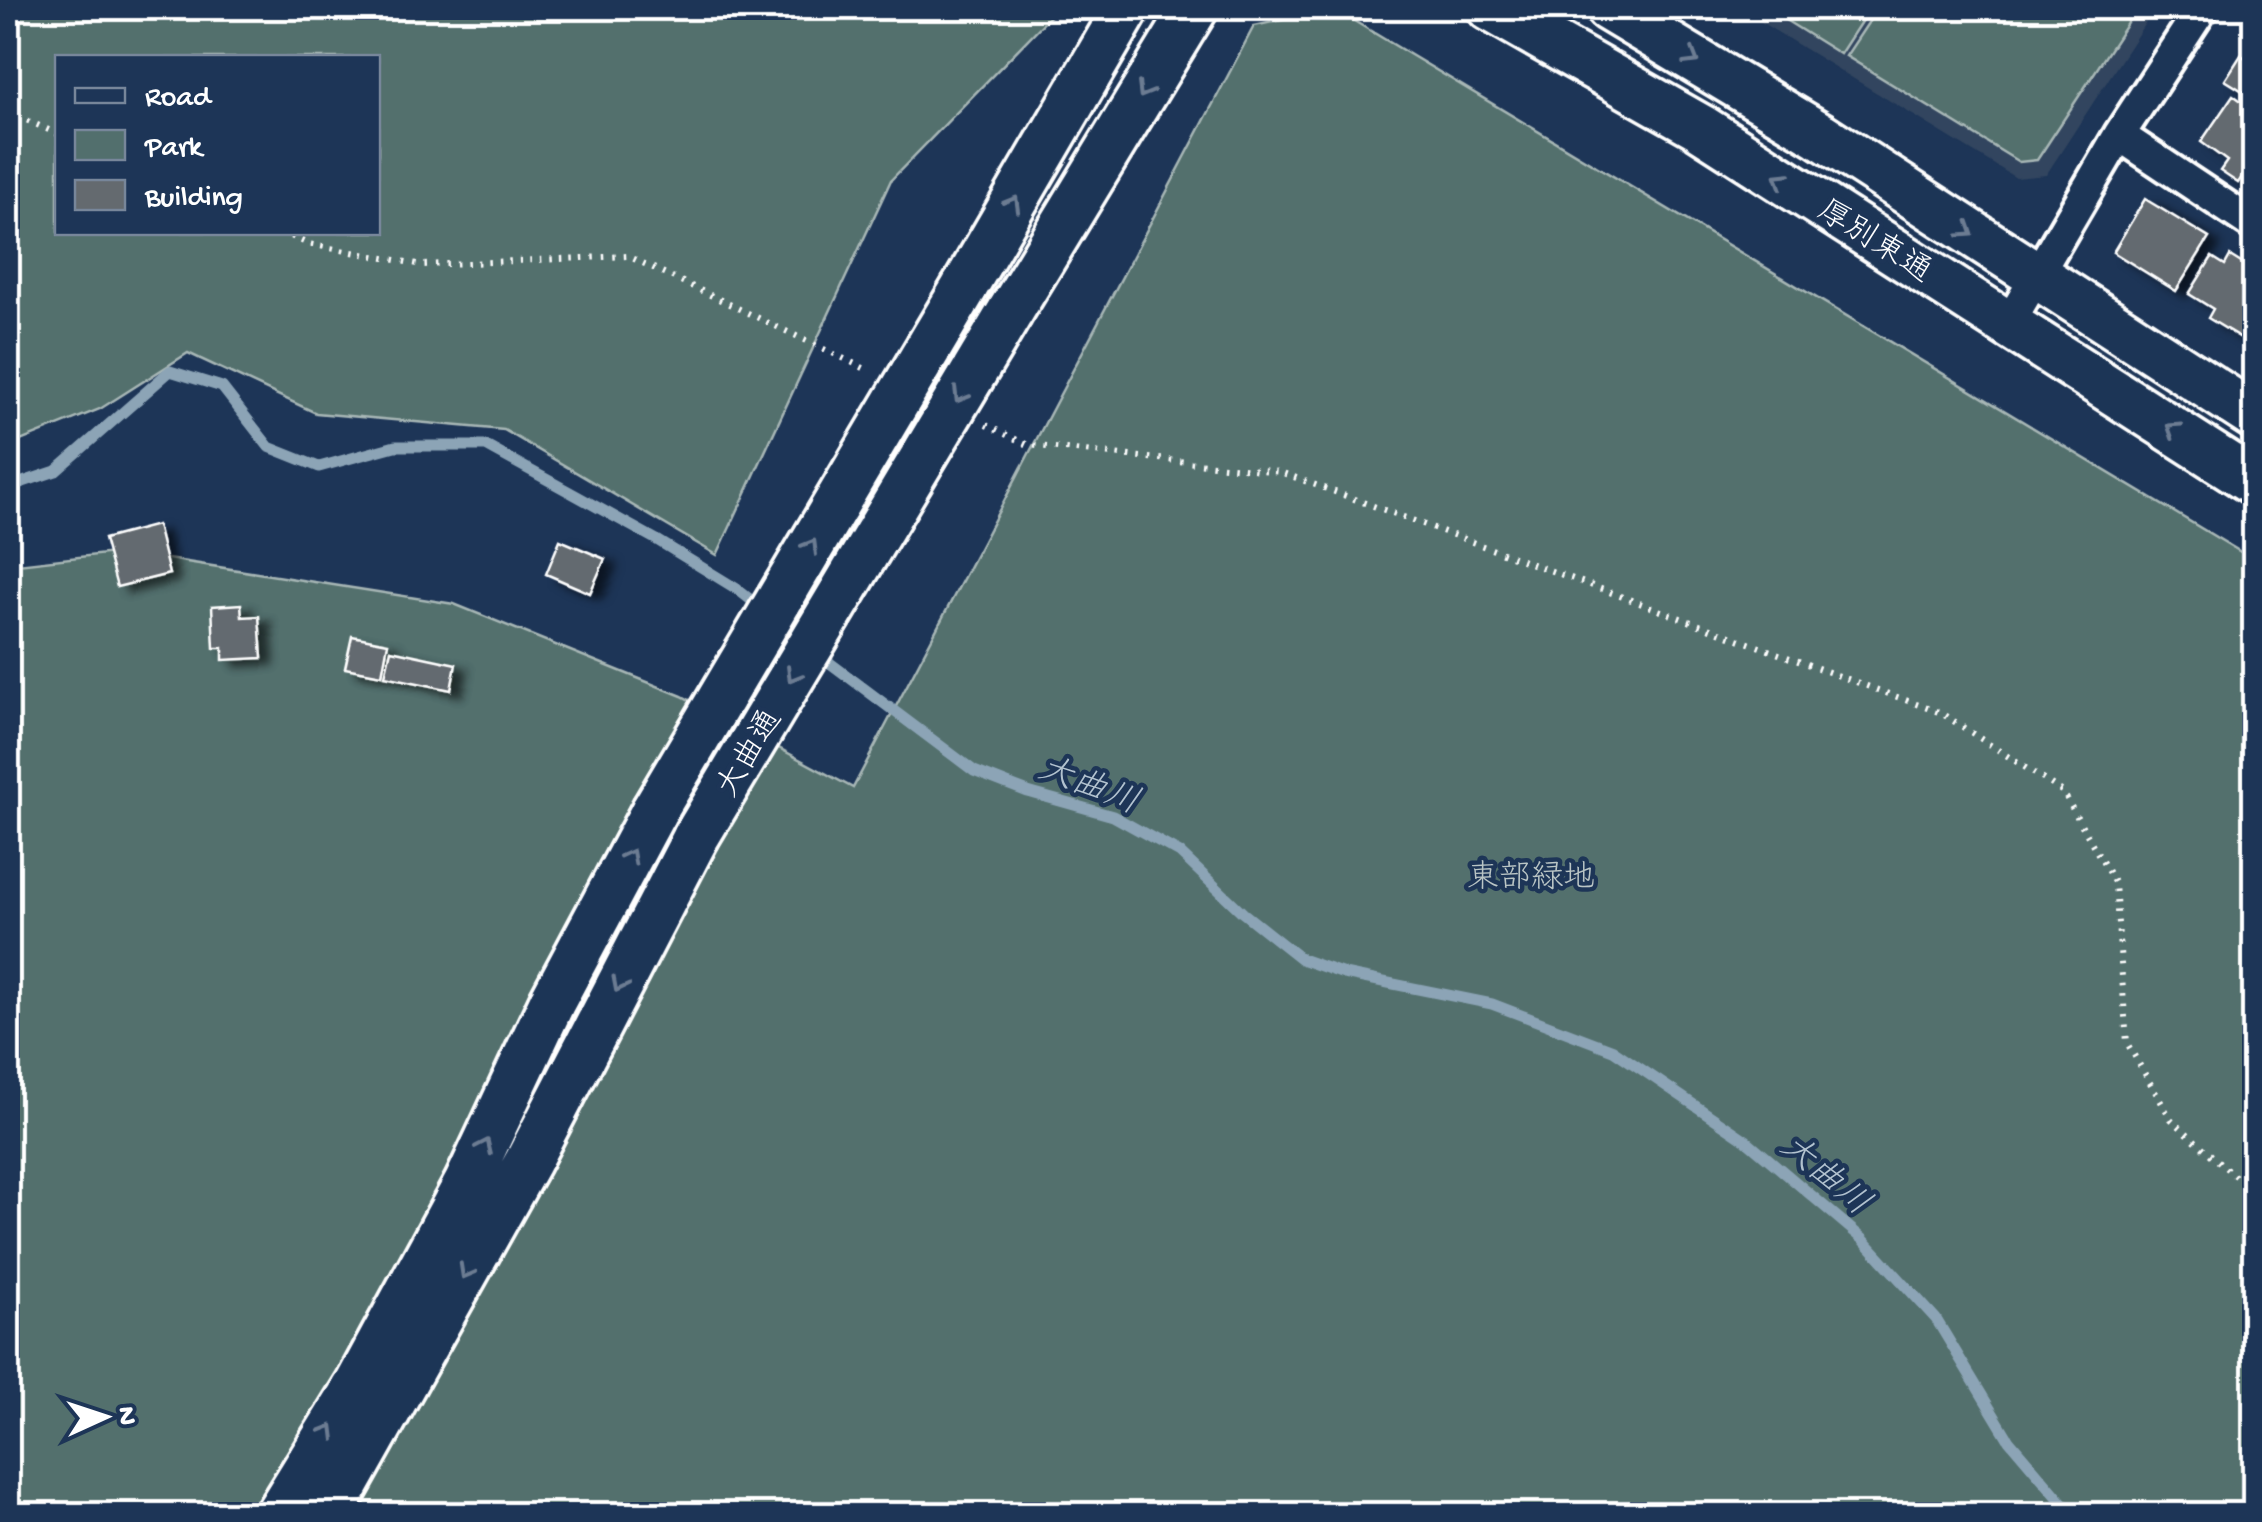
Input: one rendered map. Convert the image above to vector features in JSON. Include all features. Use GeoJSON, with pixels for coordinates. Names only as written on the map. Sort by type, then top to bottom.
{"type":"FeatureCollection","features":[{"type":"Feature","properties":{"kind":"street","name":"大曲通"},"geometry":{"type":"LineString","coordinates":[[278,1514],[358,1384],[467,1183],[552,1002],[654,810],[1127,8]]}},
{"type":"Feature","properties":{"kind":"street","name":"大曲通"},"geometry":{"type":"LineString","coordinates":[[330,1514],[528,1160],[696,836],[1195,8]]}},
{"type":"Feature","properties":{"kind":"street","name":"厚別東通"},"geometry":{"type":"LineString","coordinates":[[1490,8],[1700,128],[2254,482]]}},
{"type":"Feature","properties":{"kind":"street","name":"厚別東通"},"geometry":{"type":"LineString","coordinates":[[1608,8],[1820,135],[2254,416]]}},
{"type":"Feature","properties":{"kind":"street"},"geometry":{"type":"LineString","coordinates":[[2008,324],[2119,136],[2202,8]]}},
{"type":"Feature","properties":{"kind":"street"},"geometry":{"type":"LineString","coordinates":[[2119,136],[2254,225]]}},
{"type":"Feature","properties":{"kind":"path"},"geometry":{"type":"LineString","coordinates":[[8,112],[55,133]]}},
{"type":"Feature","properties":{"kind":"path"},"geometry":{"type":"LineString","coordinates":[[288,235],[308,244],[423,265],[628,256],[872,371]]}},
{"type":"Feature","properties":{"kind":"path"},"geometry":{"type":"LineString","coordinates":[[976,420],[1028,445],[1280,472],[1941,713],[2063,792],[2115,884],[2127,1043],[2171,1118],[2254,1193]]}},
{"type":"Feature","properties":{"kind":"shaded area"},"geometry":{"type":"Polygon","coordinates":[[[1738,8],[2155,8],[2046,175],[2016,178],[1738,8]]]}},
{"type":"Feature","properties":{"kind":"green space"},"geometry":{"type":"Polygon","coordinates":[[[8,8],[1058,8],[891,180],[717,555],[504,430],[316,413],[188,353],[100,409],[8,446],[8,8]]]}},
{"type":"Feature","properties":{"kind":"green space"},"geometry":{"type":"Polygon","coordinates":[[[1766,8],[1870,8],[1840,54],[1766,8]]]}},
{"type":"Feature","properties":{"kind":"green space"},"geometry":{"type":"Polygon","coordinates":[[[1878,8],[2137,8],[2037,160],[2019,162],[1846,56],[1878,8]]]}},
{"type":"Feature","properties":{"kind":"green space","name":"東部緑地"},"geometry":{"type":"Polygon","coordinates":[[[1334,9],[2254,560],[2254,1514],[8,1514],[8,565],[123,552],[454,604],[682,696],[853,788],[1254,26],[1334,9]]]}},
{"type":"Feature","properties":{"kind":"building"},"geometry":{"type":"Polygon","coordinates":[[[2241,55],[2254,64],[2254,98],[2225,80],[2241,55]]]}},
{"type":"Feature","properties":{"kind":"building"},"geometry":{"type":"Polygon","coordinates":[[[2233,95],[2254,110],[2254,159],[2238,183],[2220,171],[2227,161],[2201,142],[2233,95]]]}},
{"type":"Feature","properties":{"kind":"building"},"geometry":{"type":"Polygon","coordinates":[[[2145,199],[2209,238],[2176,291],[2113,252],[2145,199]]]}},
{"type":"Feature","properties":{"kind":"building"},"geometry":{"type":"Polygon","coordinates":[[[2230,256],[2254,271],[2254,317],[2241,338],[2208,318],[2213,309],[2189,294],[2212,257],[2225,265],[2230,256]]]}},
{"type":"Feature","properties":{"kind":"building"},"geometry":{"type":"Polygon","coordinates":[[[157,525],[169,574],[117,587],[104,539],[157,525]]]}},
{"type":"Feature","properties":{"kind":"building"},"geometry":{"type":"Polygon","coordinates":[[[560,540],[605,559],[590,593],[546,574],[560,540]]]}},
{"type":"Feature","properties":{"kind":"building"},"geometry":{"type":"Polygon","coordinates":[[[241,604],[242,617],[259,616],[262,658],[223,660],[223,648],[214,648],[212,606],[241,604]]]}},
{"type":"Feature","properties":{"kind":"building"},"geometry":{"type":"Polygon","coordinates":[[[352,636],[388,643],[382,675],[345,668],[352,636]]]}},
{"type":"Feature","properties":{"kind":"building"},"geometry":{"type":"Polygon","coordinates":[[[391,650],[456,664],[451,690],[385,676],[391,650]]]}},
{"type":"Feature","properties":{"kind":"waterway","name":"大曲川"},"geometry":{"type":"LineString","coordinates":[[8,487],[56,471],[170,371],[222,387],[269,447],[319,467],[395,446],[486,446],[657,540],[761,608]]}},
{"type":"Feature","properties":{"kind":"waterway","name":"大曲川"},"geometry":{"type":"LineString","coordinates":[[818,654],[974,771],[1028,792],[1113,816],[1180,853],[1243,913],[1301,959],[1344,974],[1492,1004],[1613,1050],[1746,1140],[1863,1239],[1936,1319],[2009,1440],[2072,1514]]}}]}
